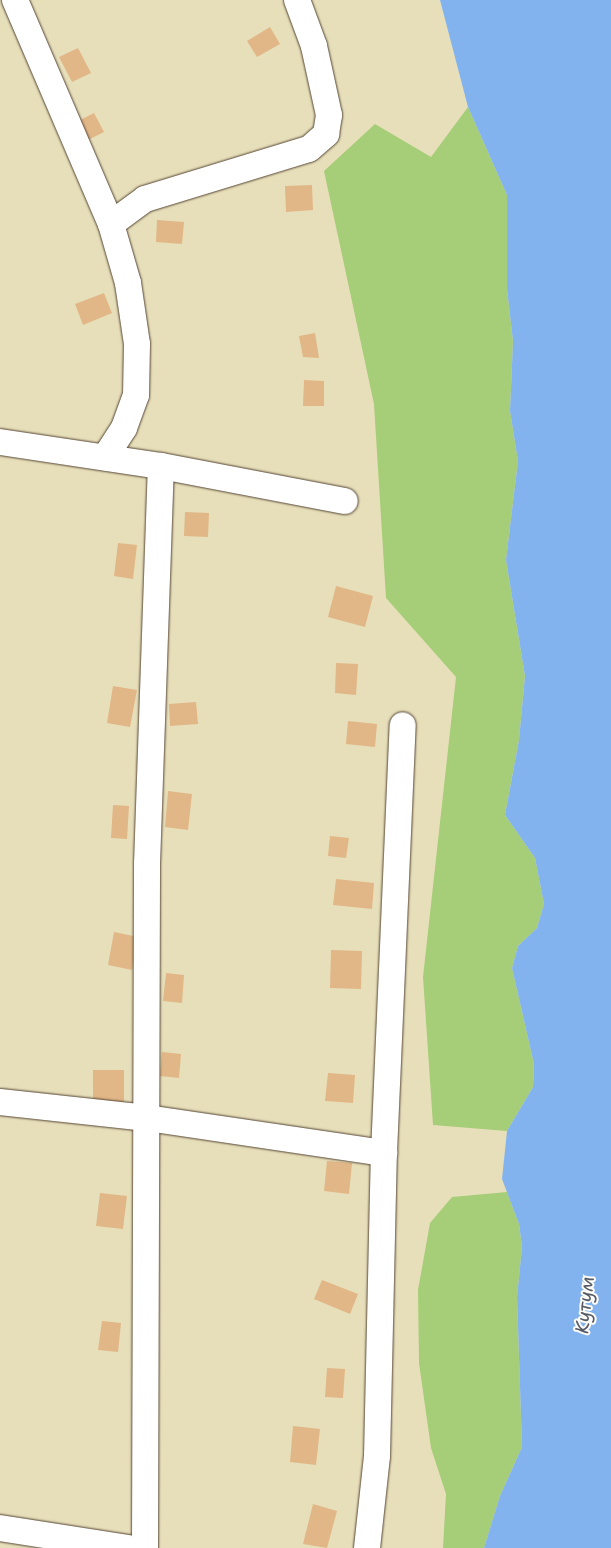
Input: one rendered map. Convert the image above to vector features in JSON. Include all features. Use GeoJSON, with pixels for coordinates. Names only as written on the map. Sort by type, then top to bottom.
{"type":"FeatureCollection","features":[{"type":"Feature","properties":{"kind":"street"},"geometry":{"type":"LineString","coordinates":[[15,0],[110,224],[128,283],[137,344],[136,395],[124,428],[105,457]]}},
{"type":"Feature","properties":{"kind":"street"},"geometry":{"type":"LineString","coordinates":[[110,224],[145,200],[309,149],[326,134],[329,115],[319,72],[297,0]]}},
{"type":"Feature","properties":{"kind":"street"},"geometry":{"type":"LineString","coordinates":[[0,442],[161,466],[345,501]]}},
{"type":"Feature","properties":{"kind":"street"},"geometry":{"type":"LineString","coordinates":[[145,1548],[147,864],[161,466]]}},
{"type":"Feature","properties":{"kind":"street"},"geometry":{"type":"LineString","coordinates":[[367,1548],[377,1456],[384,1153],[403,725]]}},
{"type":"Feature","properties":{"kind":"street"},"geometry":{"type":"LineString","coordinates":[[0,1102],[147,1118],[384,1153]]}},
{"type":"Feature","properties":{"kind":"street"},"geometry":{"type":"LineString","coordinates":[[0,1528],[128,1548]]}},
{"type":"Feature","properties":{"kind":"green space"},"geometry":{"type":"Polygon","coordinates":[[[468,107],[507,195],[507,289],[513,341],[510,411],[518,461],[506,560],[525,676],[519,740],[505,815],[535,858],[544,904],[537,928],[518,946],[512,968],[534,1064],[533,1087],[507,1131],[433,1125],[423,977],[456,677],[386,598],[374,404],[324,171],[375,124],[431,157],[468,107]]]}},
{"type":"Feature","properties":{"kind":"green space"},"geometry":{"type":"Polygon","coordinates":[[[507,1192],[519,1224],[522,1247],[517,1297],[522,1447],[500,1496],[484,1548],[443,1548],[446,1494],[431,1448],[419,1363],[418,1290],[430,1223],[452,1197],[507,1192]]]}},
{"type":"Feature","properties":{"kind":"water","name":"Кутум"},"geometry":{"type":"Polygon","coordinates":[[[440,0],[611,0],[611,1548],[484,1548],[500,1496],[522,1447],[517,1297],[522,1247],[519,1224],[502,1179],[507,1131],[533,1087],[534,1064],[512,968],[518,946],[537,928],[544,904],[535,858],[505,815],[519,740],[525,676],[506,560],[518,461],[510,411],[513,341],[507,289],[507,195],[468,107],[440,0]]]}},
{"type":"Feature","properties":{"kind":"building"},"geometry":{"type":"Polygon","coordinates":[[[270,27],[280,44],[257,57],[247,41],[270,27]]]}},
{"type":"Feature","properties":{"kind":"building"},"geometry":{"type":"Polygon","coordinates":[[[78,48],[91,73],[72,82],[59,57],[78,48]]]}},
{"type":"Feature","properties":{"kind":"building"},"geometry":{"type":"Polygon","coordinates":[[[94,113],[104,132],[88,140],[78,121],[94,113]]]}},
{"type":"Feature","properties":{"kind":"building"},"geometry":{"type":"Polygon","coordinates":[[[312,185],[313,210],[286,212],[285,186],[312,185]]]}},
{"type":"Feature","properties":{"kind":"building"},"geometry":{"type":"Polygon","coordinates":[[[157,220],[184,222],[182,244],[156,242],[157,220]]]}},
{"type":"Feature","properties":{"kind":"building"},"geometry":{"type":"Polygon","coordinates":[[[104,293],[112,313],[83,325],[75,304],[104,293]]]}},
{"type":"Feature","properties":{"kind":"building"},"geometry":{"type":"Polygon","coordinates":[[[315,333],[319,358],[303,357],[299,336],[315,333]]]}},
{"type":"Feature","properties":{"kind":"building"},"geometry":{"type":"Polygon","coordinates":[[[304,380],[324,381],[324,406],[303,406],[304,380]]]}},
{"type":"Feature","properties":{"kind":"building"},"geometry":{"type":"Polygon","coordinates":[[[185,512],[209,513],[208,537],[184,536],[185,512]]]}},
{"type":"Feature","properties":{"kind":"building"},"geometry":{"type":"Polygon","coordinates":[[[118,543],[137,545],[133,579],[114,576],[118,543]]]}},
{"type":"Feature","properties":{"kind":"building"},"geometry":{"type":"Polygon","coordinates":[[[336,586],[373,596],[365,627],[328,617],[336,586]]]}},
{"type":"Feature","properties":{"kind":"building"},"geometry":{"type":"Polygon","coordinates":[[[336,663],[358,664],[356,695],[335,693],[336,663]]]}},
{"type":"Feature","properties":{"kind":"building"},"geometry":{"type":"Polygon","coordinates":[[[113,686],[137,690],[130,727],[107,723],[113,686]]]}},
{"type":"Feature","properties":{"kind":"building"},"geometry":{"type":"Polygon","coordinates":[[[196,702],[198,724],[170,726],[169,704],[196,702]]]}},
{"type":"Feature","properties":{"kind":"building"},"geometry":{"type":"Polygon","coordinates":[[[348,721],[377,724],[375,747],[346,744],[348,721]]]}},
{"type":"Feature","properties":{"kind":"building"},"geometry":{"type":"Polygon","coordinates":[[[168,791],[192,794],[188,830],[165,827],[168,791]]]}},
{"type":"Feature","properties":{"kind":"building"},"geometry":{"type":"Polygon","coordinates":[[[113,805],[129,806],[127,839],[111,838],[113,805]]]}},
{"type":"Feature","properties":{"kind":"building"},"geometry":{"type":"Polygon","coordinates":[[[330,836],[349,838],[346,858],[328,856],[330,836]]]}},
{"type":"Feature","properties":{"kind":"building"},"geometry":{"type":"Polygon","coordinates":[[[336,879],[374,883],[372,909],[333,905],[336,879]]]}},
{"type":"Feature","properties":{"kind":"building"},"geometry":{"type":"Polygon","coordinates":[[[114,932],[138,937],[132,970],[108,965],[114,932]]]}},
{"type":"Feature","properties":{"kind":"building"},"geometry":{"type":"Polygon","coordinates":[[[331,950],[362,951],[361,989],[330,988],[331,950]]]}},
{"type":"Feature","properties":{"kind":"building"},"geometry":{"type":"Polygon","coordinates":[[[166,973],[184,975],[182,1003],[163,1001],[166,973]]]}},
{"type":"Feature","properties":{"kind":"building"},"geometry":{"type":"Polygon","coordinates":[[[162,1052],[181,1054],[179,1078],[160,1076],[162,1052]]]}},
{"type":"Feature","properties":{"kind":"building"},"geometry":{"type":"Polygon","coordinates":[[[93,1070],[124,1070],[124,1105],[93,1104],[93,1070]]]}},
{"type":"Feature","properties":{"kind":"building"},"geometry":{"type":"Polygon","coordinates":[[[328,1073],[355,1075],[353,1103],[325,1101],[328,1073]]]}},
{"type":"Feature","properties":{"kind":"building"},"geometry":{"type":"Polygon","coordinates":[[[327,1161],[352,1163],[349,1194],[324,1191],[327,1161]]]}},
{"type":"Feature","properties":{"kind":"building"},"geometry":{"type":"Polygon","coordinates":[[[100,1193],[127,1196],[123,1229],[96,1226],[100,1193]]]}},
{"type":"Feature","properties":{"kind":"building"},"geometry":{"type":"Polygon","coordinates":[[[322,1280],[358,1294],[350,1314],[314,1299],[322,1280]]]}},
{"type":"Feature","properties":{"kind":"building"},"geometry":{"type":"Polygon","coordinates":[[[102,1321],[121,1323],[118,1352],[98,1350],[102,1321]]]}},
{"type":"Feature","properties":{"kind":"building"},"geometry":{"type":"Polygon","coordinates":[[[327,1368],[345,1369],[343,1398],[325,1397],[327,1368]]]}},
{"type":"Feature","properties":{"kind":"building"},"geometry":{"type":"Polygon","coordinates":[[[293,1426],[320,1429],[316,1465],[290,1462],[293,1426]]]}},
{"type":"Feature","properties":{"kind":"building"},"geometry":{"type":"Polygon","coordinates":[[[313,1504],[337,1511],[327,1548],[303,1544],[313,1504]]]}}]}
